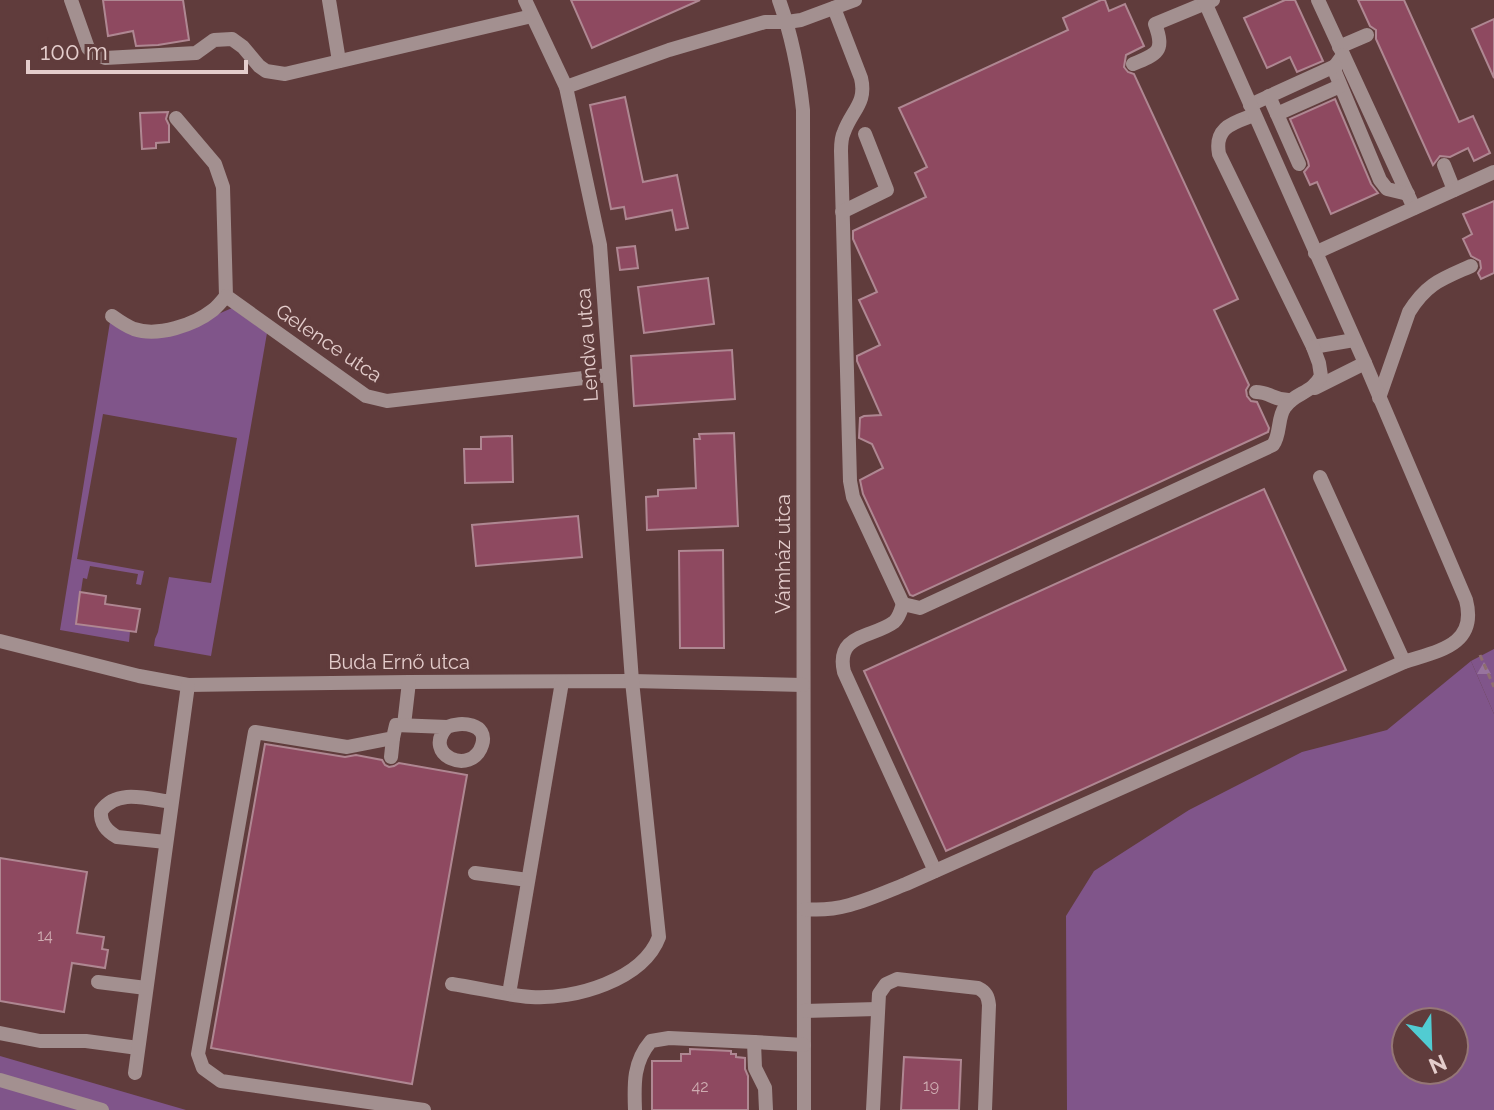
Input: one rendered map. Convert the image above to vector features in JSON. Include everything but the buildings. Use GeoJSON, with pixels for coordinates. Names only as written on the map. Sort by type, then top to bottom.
{"type":"FeatureCollection","features":[{"type":"Feature","properties":{"kind":"street"},"geometry":{"type":"LineString","coordinates":[[71,0],[88,48],[105,58],[196,53],[214,40],[232,39],[259,66],[275,74],[532,16]]}},
{"type":"Feature","properties":{"kind":"street"},"geometry":{"type":"LineString","coordinates":[[329,0],[339,61]]}},
{"type":"Feature","properties":{"kind":"street","name":"Lendva utca"},"geometry":{"type":"LineString","coordinates":[[452,984],[531,997],[572,993],[602,985],[640,964],[656,944],[659,929],[632,681],[600,245],[566,87],[525,0]]}},
{"type":"Feature","properties":{"kind":"street","name":"Vámház utca"},"geometry":{"type":"LineString","coordinates":[[779,0],[787,22],[803,110],[804,1110]]}},
{"type":"Feature","properties":{"kind":"street"},"geometry":{"type":"LineString","coordinates":[[566,87],[669,50],[765,22],[787,22],[855,0]]}},
{"type":"Feature","properties":{"kind":"street"},"geometry":{"type":"LineString","coordinates":[[1318,0],[1339,56],[1411,201]]}},
{"type":"Feature","properties":{"kind":"street"},"geometry":{"type":"LineString","coordinates":[[805,909],[843,908],[862,902],[1404,662],[1451,646],[1465,631],[1469,616],[1466,600],[1207,1],[1155,24],[1160,46],[1153,56],[1133,64]]}},
{"type":"Feature","properties":{"kind":"street"},"geometry":{"type":"LineString","coordinates":[[834,8],[863,88],[842,139],[851,490],[903,604],[895,621],[854,640],[847,647],[842,664],[935,871]]}},
{"type":"Feature","properties":{"kind":"street"},"geometry":{"type":"LineString","coordinates":[[1312,389],[1321,376],[1319,363],[1219,154],[1219,140],[1224,130],[1269,96],[1339,56],[1367,35]]}},
{"type":"Feature","properties":{"kind":"street"},"geometry":{"type":"LineString","coordinates":[[1339,56],[1335,72],[1383,185],[1411,201]]}},
{"type":"Feature","properties":{"kind":"street"},"geometry":{"type":"LineString","coordinates":[[1277,114],[1340,86]]}},
{"type":"Feature","properties":{"kind":"street"},"geometry":{"type":"LineString","coordinates":[[1269,96],[1299,164]]}},
{"type":"Feature","properties":{"kind":"street"},"geometry":{"type":"LineString","coordinates":[[112,316],[137,330],[159,331],[206,315],[226,296],[223,187],[219,171],[176,118]]}},
{"type":"Feature","properties":{"kind":"street"},"geometry":{"type":"LineString","coordinates":[[842,212],[887,190],[865,134]]}},
{"type":"Feature","properties":{"kind":"street"},"geometry":{"type":"LineString","coordinates":[[1444,165],[1454,190]]}},
{"type":"Feature","properties":{"kind":"street"},"geometry":{"type":"LineString","coordinates":[[1315,253],[1411,201],[1454,190],[1494,172]]}},
{"type":"Feature","properties":{"kind":"street"},"geometry":{"type":"LineString","coordinates":[[1379,398],[1409,312],[1417,300],[1437,281],[1471,266]]}},
{"type":"Feature","properties":{"kind":"street","name":"Gelence utca"},"geometry":{"type":"LineString","coordinates":[[226,296],[366,396],[380,400],[609,375]]}},
{"type":"Feature","properties":{"kind":"street"},"geometry":{"type":"LineString","coordinates":[[1313,347],[1354,340]]}},
{"type":"Feature","properties":{"kind":"street"},"geometry":{"type":"LineString","coordinates":[[903,604],[920,608],[1273,445],[1277,441],[1281,414],[1291,400],[1365,363]]}},
{"type":"Feature","properties":{"kind":"street"},"geometry":{"type":"LineString","coordinates":[[1256,392],[1266,392],[1276,400],[1291,400]]}},
{"type":"Feature","properties":{"kind":"street"},"geometry":{"type":"LineString","coordinates":[[1320,477],[1404,662]]}},
{"type":"Feature","properties":{"kind":"street","name":"Buda Ernő utca"},"geometry":{"type":"LineString","coordinates":[[0,641],[139,676],[188,685],[632,681],[803,685]]}},
{"type":"Feature","properties":{"kind":"street"},"geometry":{"type":"LineString","coordinates":[[404,725],[409,682]]}},
{"type":"Feature","properties":{"kind":"street"},"geometry":{"type":"LineString","coordinates":[[510,988],[562,682]]}},
{"type":"Feature","properties":{"kind":"street"},"geometry":{"type":"LineString","coordinates":[[135,1073],[188,685]]}},
{"type":"Feature","properties":{"kind":"street"},"geometry":{"type":"LineString","coordinates":[[391,757],[396,725],[447,727]]}},
{"type":"Feature","properties":{"kind":"street"},"geometry":{"type":"LineString","coordinates":[[393,738],[347,747],[255,732],[198,1054],[203,1068],[221,1081],[424,1110]]}},
{"type":"Feature","properties":{"kind":"street"},"geometry":{"type":"LineString","coordinates":[[166,842],[117,837],[102,823],[101,811],[112,800],[125,796],[171,802]]}},
{"type":"Feature","properties":{"kind":"street"},"geometry":{"type":"LineString","coordinates":[[475,873],[528,880]]}},
{"type":"Feature","properties":{"kind":"street"},"geometry":{"type":"LineString","coordinates":[[873,1110],[879,994],[882,988],[897,979],[978,988],[985,992],[989,1005],[985,1110]]}},
{"type":"Feature","properties":{"kind":"street"},"geometry":{"type":"LineString","coordinates":[[98,982],[146,988]]}},
{"type":"Feature","properties":{"kind":"street"},"geometry":{"type":"LineString","coordinates":[[804,1011],[877,1009]]}},
{"type":"Feature","properties":{"kind":"street"},"geometry":{"type":"LineString","coordinates":[[0,1033],[40,1041],[86,1041],[138,1048]]}},
{"type":"Feature","properties":{"kind":"street"},"geometry":{"type":"LineString","coordinates":[[635,1110],[634,1076],[638,1060],[651,1041],[690,1038],[804,1045]]}},
{"type":"Feature","properties":{"kind":"street"},"geometry":{"type":"LineString","coordinates":[[754,1042],[755,1068],[765,1088],[766,1110]]}},
{"type":"Feature","properties":{"kind":"street"},"geometry":{"type":"LineString","coordinates":[[0,1080],[102,1110]]}},
{"type":"Feature","properties":{"kind":"path"},"geometry":{"type":"LineString","coordinates":[[1480,655],[1494,687]]}},
{"type":"Feature","properties":{"kind":"green space"},"geometry":{"type":"Polygon","coordinates":[[[232,308],[267,333],[211,656],[154,646],[169,577],[211,583],[237,438],[103,414],[77,559],[144,571],[141,585],[136,584],[138,574],[90,566],[87,579],[83,578],[76,624],[130,631],[129,642],[60,630],[110,322],[139,334],[193,325],[232,308]]]}},
{"type":"Feature","properties":{"kind":"green space"},"geometry":{"type":"Polygon","coordinates":[[[1494,649],[1494,714],[1471,661],[1494,649]]]}},
{"type":"Feature","properties":{"kind":"green space"},"geometry":{"type":"Polygon","coordinates":[[[1471,661],[1494,714],[1494,1110],[1067,1110],[1066,916],[1094,871],[1189,810],[1302,752],[1387,730],[1471,661]]]}},
{"type":"Feature","properties":{"kind":"green space"},"geometry":{"type":"Polygon","coordinates":[[[0,1056],[186,1110],[0,1110],[0,1056]]]}}]}
